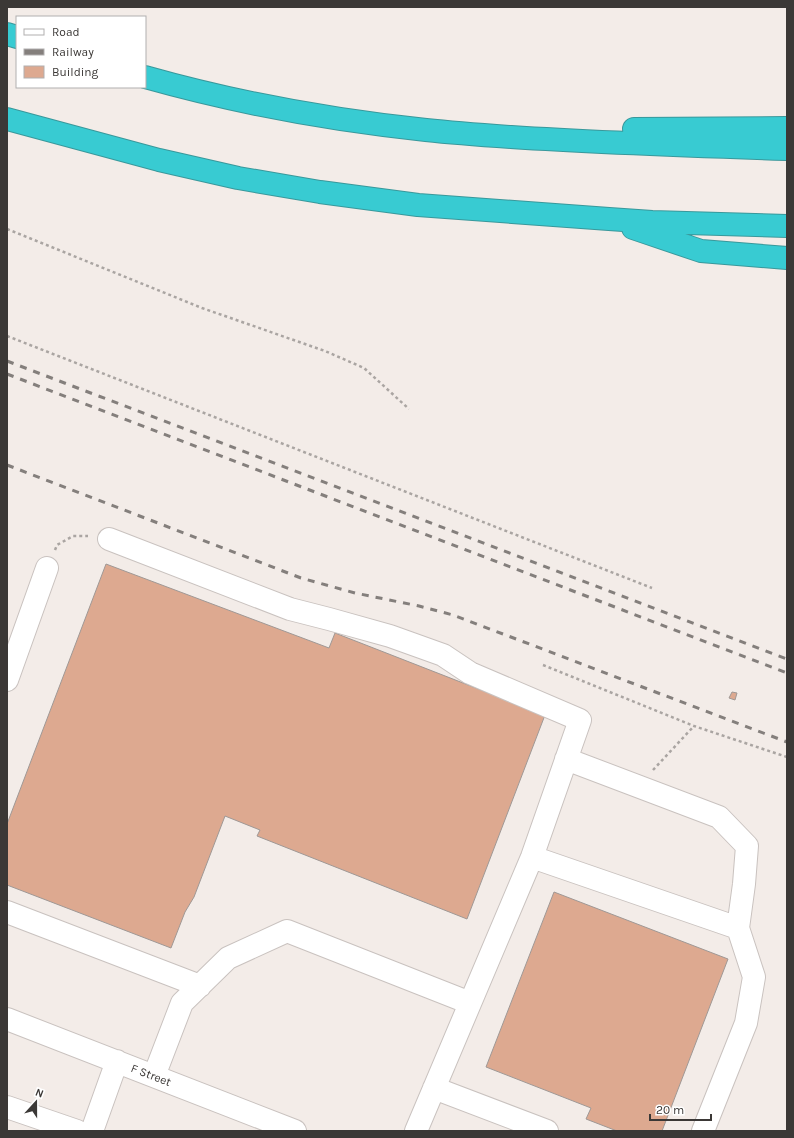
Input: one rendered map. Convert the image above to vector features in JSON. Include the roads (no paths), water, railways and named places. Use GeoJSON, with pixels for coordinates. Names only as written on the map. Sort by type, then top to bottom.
{"type":"FeatureCollection","features":[{"type":"Feature","properties":{"kind":"highway"},"geometry":{"type":"LineString","coordinates":[[146,77],[243,101],[318,115],[427,130],[544,139],[787,149]]}},
{"type":"Feature","properties":{"kind":"highway"},"geometry":{"type":"LineString","coordinates":[[7,119],[160,160],[238,178],[320,192],[418,205],[609,220],[787,226]]}},
{"type":"Feature","properties":{"kind":"highway"},"geometry":{"type":"LineString","coordinates":[[427,130],[787,128]]}},
{"type":"Feature","properties":{"kind":"highway"},"geometry":{"type":"LineString","coordinates":[[609,220],[701,252],[787,258]]}},
{"type":"Feature","properties":{"kind":"street"},"geometry":{"type":"LineString","coordinates":[[109,539],[290,609],[390,636],[442,656],[470,673],[580,720],[532,857],[416,1131]]}},
{"type":"Feature","properties":{"kind":"street"},"geometry":{"type":"LineString","coordinates":[[7,680],[47,568]]}},
{"type":"Feature","properties":{"kind":"street"},"geometry":{"type":"LineString","coordinates":[[566,759],[719,817],[747,846],[738,928],[754,977],[746,1023],[703,1131]]}},
{"type":"Feature","properties":{"kind":"street"},"geometry":{"type":"LineString","coordinates":[[532,857],[738,928]]}},
{"type":"Feature","properties":{"kind":"street"},"geometry":{"type":"LineString","coordinates":[[7,912],[200,986]]}},
{"type":"Feature","properties":{"kind":"street"},"geometry":{"type":"LineString","coordinates":[[154,1076],[182,1003],[228,958],[287,931],[470,1003]]}},
{"type":"Feature","properties":{"kind":"street","name":"F Street"},"geometry":{"type":"LineString","coordinates":[[7,1019],[295,1131]]}},
{"type":"Feature","properties":{"kind":"street"},"geometry":{"type":"LineString","coordinates":[[92,1131],[117,1062]]}},
{"type":"Feature","properties":{"kind":"street"},"geometry":{"type":"LineString","coordinates":[[434,1088],[547,1131]]}},
{"type":"Feature","properties":{"kind":"street"},"geometry":{"type":"LineString","coordinates":[[7,1108],[77,1131]]}},
{"type":"Feature","properties":{"kind":"railway"},"geometry":{"type":"LineString","coordinates":[[7,361],[787,659]]}},
{"type":"Feature","properties":{"kind":"railway"},"geometry":{"type":"LineString","coordinates":[[7,374],[787,673]]}},
{"type":"Feature","properties":{"kind":"railway"},"geometry":{"type":"LineString","coordinates":[[7,465],[301,578],[355,593],[419,606],[453,615],[787,742]]}}]}
